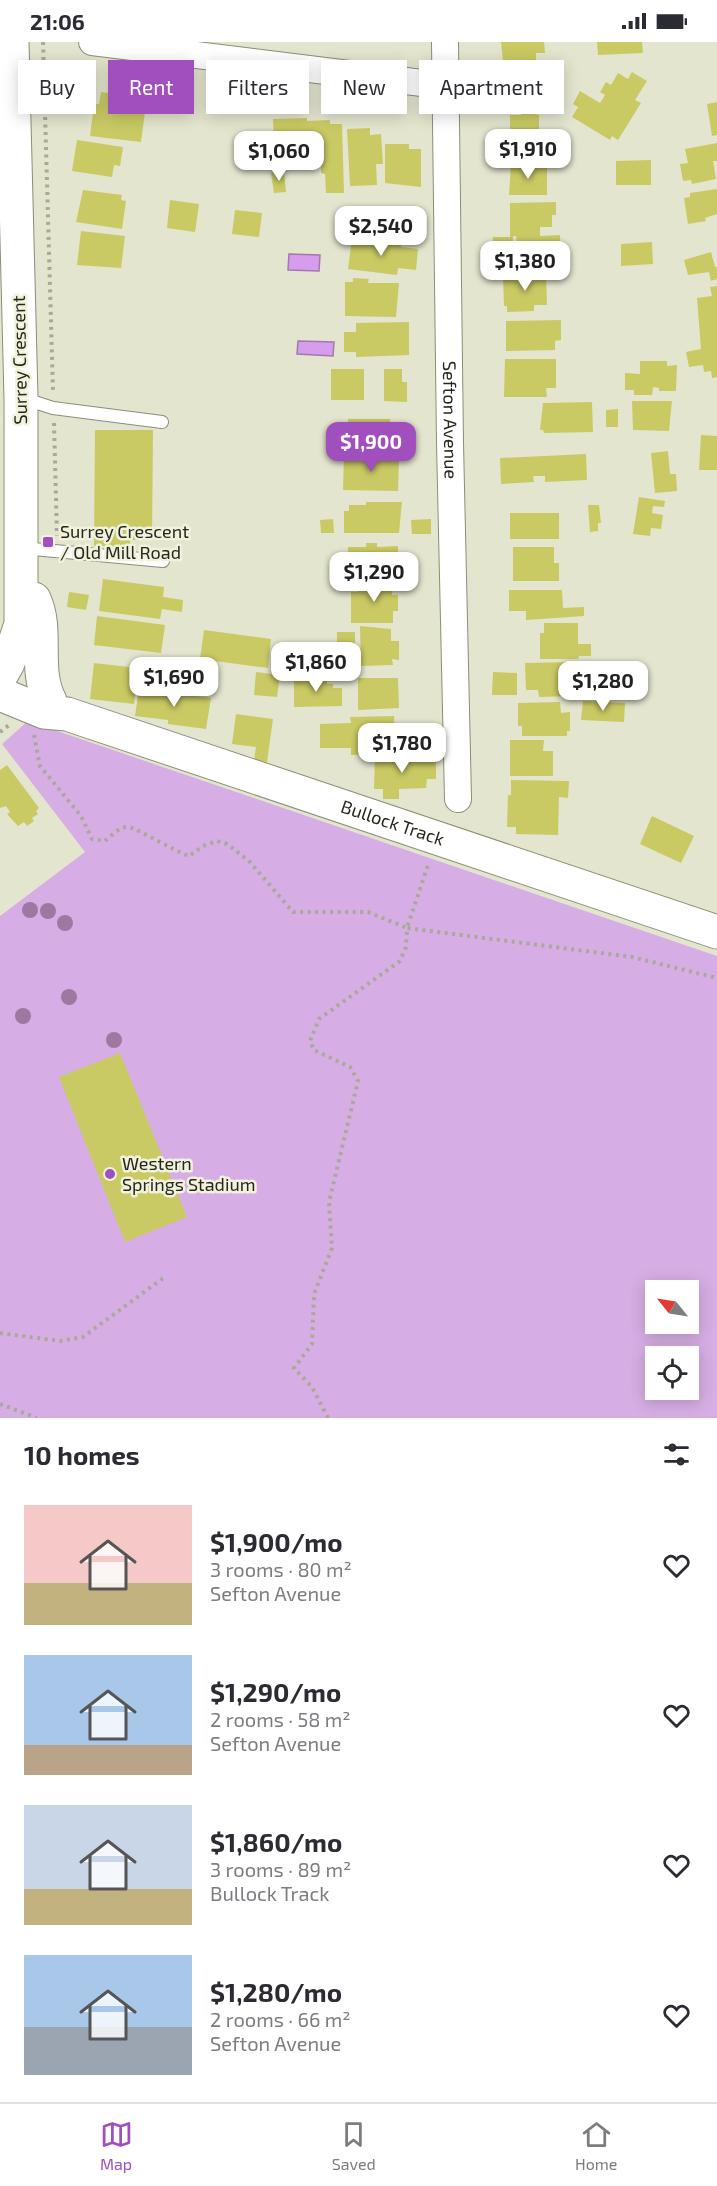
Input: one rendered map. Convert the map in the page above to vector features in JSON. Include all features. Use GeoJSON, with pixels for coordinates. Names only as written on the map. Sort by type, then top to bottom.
{"type":"FeatureCollection","features":[{"type":"Feature","properties":{"kind":"main road","name":"Surrey Crescent"},"geometry":{"type":"LineString","coordinates":[[1,681],[17,641],[21,624],[22,580],[14,391],[12,42]]}},
{"type":"Feature","properties":{"kind":"main road"},"geometry":{"type":"LineString","coordinates":[[22,580],[36,602],[42,680],[50,714]]}},
{"type":"Feature","properties":{"kind":"main road","name":"Bullock Track"},"geometry":{"type":"LineString","coordinates":[[1,681],[44,712],[717,932]]}},
{"type":"Feature","properties":{"kind":"street"},"geometry":{"type":"LineString","coordinates":[[92,42],[419,83]]}},
{"type":"Feature","properties":{"kind":"street","name":"Sefton Avenue"},"geometry":{"type":"LineString","coordinates":[[445,42],[445,60]]}},
{"type":"Feature","properties":{"kind":"street","name":"Sefton Avenue"},"geometry":{"type":"LineString","coordinates":[[446,114],[450,444],[458,799]]}},
{"type":"Feature","properties":{"kind":"lane"},"geometry":{"type":"LineString","coordinates":[[14,391],[53,408],[162,422]]}},
{"type":"Feature","properties":{"kind":"lane"},"geometry":{"type":"LineString","coordinates":[[22,548],[163,561]]}},
{"type":"Feature","properties":{"kind":"path"},"geometry":{"type":"LineString","coordinates":[[43,42],[57,551]]}},
{"type":"Feature","properties":{"kind":"path"},"geometry":{"type":"LineString","coordinates":[[50,714],[40,766],[81,816],[92,839],[105,841],[125,827],[131,826],[153,840],[189,856],[203,846],[217,841],[237,849],[293,912],[368,912],[407,928],[632,957],[717,978]]}},
{"type":"Feature","properties":{"kind":"path"},"geometry":{"type":"LineString","coordinates":[[328,1418],[312,1387],[294,1368],[312,1344],[314,1294],[332,1248],[329,1202],[358,1081],[350,1067],[317,1053],[310,1041],[319,1019],[400,961],[406,947],[407,928],[426,869]]}},
{"type":"Feature","properties":{"kind":"path"},"geometry":{"type":"LineString","coordinates":[[0,1333],[60,1341],[83,1337],[166,1276]]}},
{"type":"Feature","properties":{"kind":"path"},"geometry":{"type":"LineString","coordinates":[[0,1404],[37,1418]]}},
{"type":"Feature","properties":{"kind":"shaded area"},"geometry":{"type":"Polygon","coordinates":[[[289,254],[320,255],[319,271],[288,270],[289,254]]]}},
{"type":"Feature","properties":{"kind":"shaded area"},"geometry":{"type":"Polygon","coordinates":[[[298,341],[334,342],[333,356],[297,354],[298,341]]]}},
{"type":"Feature","properties":{"kind":"shaded area"},"geometry":{"type":"Polygon","coordinates":[[[28,721],[717,956],[717,1418],[0,1418],[0,916],[85,852],[2,744],[28,721]]]}},
{"type":"Feature","properties":{"kind":"building"},"geometry":{"type":"Polygon","coordinates":[[[501,42],[544,42],[545,53],[536,53],[536,60],[503,60],[501,42]]]}},
{"type":"Feature","properties":{"kind":"building"},"geometry":{"type":"Polygon","coordinates":[[[597,42],[642,42],[643,53],[598,55],[597,42]]]}},
{"type":"Feature","properties":{"kind":"building"},"geometry":{"type":"Polygon","coordinates":[[[632,72],[647,81],[635,100],[641,103],[618,140],[612,136],[610,140],[572,117],[578,107],[573,104],[580,91],[600,103],[605,95],[600,92],[606,82],[611,85],[618,73],[628,79],[632,72]]]}},
{"type":"Feature","properties":{"kind":"building"},"geometry":{"type":"Polygon","coordinates":[[[101,92],[108,93],[108,114],[145,114],[141,142],[90,136],[93,114],[96,114],[96,104],[99,104],[101,92]]]}},
{"type":"Feature","properties":{"kind":"building"},"geometry":{"type":"Polygon","coordinates":[[[717,102],[717,135],[712,136],[707,104],[717,102]]]}},
{"type":"Feature","properties":{"kind":"building"},"geometry":{"type":"Polygon","coordinates":[[[510,115],[539,115],[539,131],[545,131],[545,139],[510,141],[510,115]]]}},
{"type":"Feature","properties":{"kind":"building"},"geometry":{"type":"Polygon","coordinates":[[[307,118],[307,121],[330,120],[330,124],[342,124],[344,193],[326,193],[325,174],[321,173],[321,164],[301,162],[301,170],[282,170],[282,162],[275,163],[273,119],[307,118]]]}},
{"type":"Feature","properties":{"kind":"building"},"geometry":{"type":"Polygon","coordinates":[[[370,128],[370,135],[381,134],[383,164],[376,164],[377,185],[350,186],[347,129],[370,128]]]}},
{"type":"Feature","properties":{"kind":"building"},"geometry":{"type":"Polygon","coordinates":[[[77,140],[123,147],[120,166],[114,165],[112,177],[72,171],[77,140]]]}},
{"type":"Feature","properties":{"kind":"building"},"geometry":{"type":"Polygon","coordinates":[[[717,143],[717,161],[713,161],[716,179],[692,184],[691,180],[683,181],[680,164],[688,163],[685,149],[717,143]]]}},
{"type":"Feature","properties":{"kind":"building"},"geometry":{"type":"Polygon","coordinates":[[[385,144],[409,144],[409,149],[421,149],[421,187],[385,183],[385,144]]]}},
{"type":"Feature","properties":{"kind":"building"},"geometry":{"type":"Polygon","coordinates":[[[651,160],[651,185],[616,185],[616,161],[651,160]]]}},
{"type":"Feature","properties":{"kind":"building"},"geometry":{"type":"Polygon","coordinates":[[[511,164],[547,164],[547,195],[509,195],[511,164]]]}},
{"type":"Feature","properties":{"kind":"building"},"geometry":{"type":"Polygon","coordinates":[[[284,172],[286,192],[274,193],[271,173],[284,172]]]}},
{"type":"Feature","properties":{"kind":"building"},"geometry":{"type":"Polygon","coordinates":[[[717,189],[717,214],[705,218],[706,221],[688,224],[684,198],[690,197],[690,193],[717,189]]]}},
{"type":"Feature","properties":{"kind":"building"},"geometry":{"type":"Polygon","coordinates":[[[83,190],[122,195],[121,200],[126,201],[122,229],[76,222],[83,190]]]}},
{"type":"Feature","properties":{"kind":"building"},"geometry":{"type":"Polygon","coordinates":[[[170,200],[199,204],[195,232],[167,228],[170,200]]]}},
{"type":"Feature","properties":{"kind":"building"},"geometry":{"type":"Polygon","coordinates":[[[556,202],[556,215],[552,215],[552,227],[540,227],[540,236],[560,235],[561,264],[554,265],[554,270],[520,271],[516,236],[513,236],[513,249],[493,249],[493,237],[510,237],[510,203],[556,202]]]}},
{"type":"Feature","properties":{"kind":"building"},"geometry":{"type":"Polygon","coordinates":[[[235,210],[262,213],[259,237],[232,234],[235,210]]]}},
{"type":"Feature","properties":{"kind":"building"},"geometry":{"type":"Polygon","coordinates":[[[81,231],[125,236],[121,268],[77,265],[81,231]]]}},
{"type":"Feature","properties":{"kind":"building"},"geometry":{"type":"Polygon","coordinates":[[[352,238],[401,244],[401,247],[418,249],[416,270],[398,268],[397,275],[348,269],[352,238]]]}},
{"type":"Feature","properties":{"kind":"building"},"geometry":{"type":"Polygon","coordinates":[[[652,242],[653,264],[621,266],[621,244],[652,242]]]}},
{"type":"Feature","properties":{"kind":"building"},"geometry":{"type":"Polygon","coordinates":[[[711,252],[715,267],[717,267],[717,279],[711,281],[709,272],[688,275],[684,260],[711,252]]]}},
{"type":"Feature","properties":{"kind":"building"},"geometry":{"type":"Polygon","coordinates":[[[546,274],[547,305],[534,305],[534,311],[507,312],[507,306],[504,306],[503,276],[546,274]]]}},
{"type":"Feature","properties":{"kind":"building"},"geometry":{"type":"Polygon","coordinates":[[[353,278],[369,279],[368,283],[399,283],[396,317],[345,316],[345,282],[353,282],[353,278]]]}},
{"type":"Feature","properties":{"kind":"building"},"geometry":{"type":"Polygon","coordinates":[[[717,286],[717,377],[712,378],[711,371],[704,372],[703,365],[689,367],[686,352],[701,349],[697,298],[712,296],[710,287],[717,286]]]}},
{"type":"Feature","properties":{"kind":"building"},"geometry":{"type":"Polygon","coordinates":[[[561,320],[561,340],[555,341],[555,350],[506,351],[506,321],[561,320]]]}},
{"type":"Feature","properties":{"kind":"building"},"geometry":{"type":"Polygon","coordinates":[[[409,322],[409,355],[356,357],[356,352],[344,352],[344,332],[356,332],[356,323],[409,322]]]}},
{"type":"Feature","properties":{"kind":"building"},"geometry":{"type":"Polygon","coordinates":[[[505,359],[556,359],[556,388],[546,388],[547,397],[504,397],[505,359]]]}},
{"type":"Feature","properties":{"kind":"building"},"geometry":{"type":"Polygon","coordinates":[[[640,361],[667,361],[667,366],[677,365],[676,391],[659,391],[659,388],[653,387],[652,395],[634,395],[634,390],[625,390],[625,373],[640,374],[640,361]]]}},
{"type":"Feature","properties":{"kind":"building"},"geometry":{"type":"Polygon","coordinates":[[[331,369],[364,369],[364,400],[331,400],[331,369]]]}},
{"type":"Feature","properties":{"kind":"building"},"geometry":{"type":"Polygon","coordinates":[[[384,369],[402,369],[402,382],[407,382],[407,402],[384,401],[384,369]]]}},
{"type":"Feature","properties":{"kind":"building"},"geometry":{"type":"Polygon","coordinates":[[[632,401],[672,401],[669,431],[633,430],[632,401]]]}},
{"type":"Feature","properties":{"kind":"building"},"geometry":{"type":"Polygon","coordinates":[[[592,402],[593,432],[544,433],[540,430],[543,403],[592,402]]]}},
{"type":"Feature","properties":{"kind":"building"},"geometry":{"type":"Polygon","coordinates":[[[618,409],[618,427],[606,427],[606,410],[618,409]]]}},
{"type":"Feature","properties":{"kind":"building"},"geometry":{"type":"Polygon","coordinates":[[[348,419],[390,419],[390,432],[394,433],[394,449],[348,448],[348,419]]]}},
{"type":"Feature","properties":{"kind":"building"},"geometry":{"type":"Polygon","coordinates":[[[95,430],[153,430],[152,540],[130,540],[130,546],[94,546],[95,430]]]}},
{"type":"Feature","properties":{"kind":"building"},"geometry":{"type":"Polygon","coordinates":[[[701,435],[717,436],[717,470],[699,470],[701,435]]]}},
{"type":"Feature","properties":{"kind":"building"},"geometry":{"type":"Polygon","coordinates":[[[668,451],[670,474],[676,474],[677,491],[655,493],[651,453],[668,451]]]}},
{"type":"Feature","properties":{"kind":"building"},"geometry":{"type":"Polygon","coordinates":[[[586,454],[587,480],[545,482],[545,476],[533,476],[534,482],[501,484],[500,458],[586,454]]]}},
{"type":"Feature","properties":{"kind":"building"},"geometry":{"type":"Polygon","coordinates":[[[344,455],[368,455],[368,459],[377,459],[377,455],[391,455],[390,459],[399,460],[398,491],[343,490],[344,455]]]}},
{"type":"Feature","properties":{"kind":"building"},"geometry":{"type":"Polygon","coordinates":[[[639,497],[665,501],[664,507],[653,506],[652,513],[663,515],[661,529],[651,528],[650,536],[633,534],[639,497]]]}},
{"type":"Feature","properties":{"kind":"building"},"geometry":{"type":"Polygon","coordinates":[[[366,502],[402,502],[399,533],[344,533],[344,511],[349,511],[349,505],[366,505],[366,502]]]}},
{"type":"Feature","properties":{"kind":"building"},"geometry":{"type":"Polygon","coordinates":[[[588,505],[599,505],[601,523],[598,523],[598,531],[590,532],[588,505]]]}},
{"type":"Feature","properties":{"kind":"building"},"geometry":{"type":"Polygon","coordinates":[[[510,513],[559,513],[559,539],[510,539],[510,513]]]}},
{"type":"Feature","properties":{"kind":"building"},"geometry":{"type":"Polygon","coordinates":[[[333,519],[334,533],[321,533],[320,520],[333,519]]]}},
{"type":"Feature","properties":{"kind":"building"},"geometry":{"type":"Polygon","coordinates":[[[431,519],[431,534],[412,534],[411,520],[431,519]]]}},
{"type":"Feature","properties":{"kind":"building"},"geometry":{"type":"Polygon","coordinates":[[[366,543],[377,543],[377,547],[398,546],[398,579],[363,579],[363,566],[348,566],[348,547],[366,547],[366,543]]]}},
{"type":"Feature","properties":{"kind":"building"},"geometry":{"type":"Polygon","coordinates":[[[513,547],[554,547],[554,563],[559,563],[559,581],[513,581],[513,547]]]}},
{"type":"Feature","properties":{"kind":"building"},"geometry":{"type":"Polygon","coordinates":[[[103,579],[164,587],[163,597],[183,600],[182,612],[162,609],[160,619],[99,611],[103,579]]]}},
{"type":"Feature","properties":{"kind":"building"},"geometry":{"type":"Polygon","coordinates":[[[358,582],[392,582],[392,595],[398,595],[398,611],[393,611],[393,623],[351,623],[351,592],[358,592],[358,582]]]}},
{"type":"Feature","properties":{"kind":"building"},"geometry":{"type":"Polygon","coordinates":[[[509,590],[562,590],[563,608],[584,607],[584,616],[526,620],[526,611],[509,611],[509,590]]]}},
{"type":"Feature","properties":{"kind":"building"},"geometry":{"type":"Polygon","coordinates":[[[69,592],[89,595],[86,610],[67,607],[69,592]]]}},
{"type":"Feature","properties":{"kind":"building"},"geometry":{"type":"Polygon","coordinates":[[[97,616],[165,625],[161,653],[94,645],[97,616]]]}},
{"type":"Feature","properties":{"kind":"building"},"geometry":{"type":"Polygon","coordinates":[[[544,623],[578,623],[578,644],[591,644],[591,656],[579,656],[578,659],[540,659],[540,633],[544,633],[544,623]]]}},
{"type":"Feature","properties":{"kind":"building"},"geometry":{"type":"Polygon","coordinates":[[[360,626],[391,629],[391,641],[399,641],[399,660],[392,659],[393,665],[361,666],[360,626]]]}},
{"type":"Feature","properties":{"kind":"building"},"geometry":{"type":"Polygon","coordinates":[[[204,630],[271,639],[268,668],[200,659],[204,630]]]}},
{"type":"Feature","properties":{"kind":"building"},"geometry":{"type":"Polygon","coordinates":[[[337,632],[355,632],[355,661],[337,662],[337,632]]]}},
{"type":"Feature","properties":{"kind":"building"},"geometry":{"type":"Polygon","coordinates":[[[573,662],[574,696],[539,697],[538,690],[526,690],[525,663],[573,662]]]}},
{"type":"Feature","properties":{"kind":"building"},"geometry":{"type":"Polygon","coordinates":[[[94,663],[138,668],[134,704],[90,699],[94,663]]]}},
{"type":"Feature","properties":{"kind":"building"},"geometry":{"type":"Polygon","coordinates":[[[256,672],[280,675],[277,697],[254,695],[256,672]]]}},
{"type":"Feature","properties":{"kind":"building"},"geometry":{"type":"Polygon","coordinates":[[[493,672],[517,673],[517,695],[492,695],[493,672]]]}},
{"type":"Feature","properties":{"kind":"building"},"geometry":{"type":"Polygon","coordinates":[[[294,678],[327,678],[327,684],[333,684],[333,688],[342,688],[342,706],[294,707],[294,678]]]}},
{"type":"Feature","properties":{"kind":"building"},"geometry":{"type":"Polygon","coordinates":[[[358,678],[398,678],[399,708],[358,710],[358,678]]]}},
{"type":"Feature","properties":{"kind":"building"},"geometry":{"type":"Polygon","coordinates":[[[139,689],[211,698],[206,729],[168,724],[168,720],[135,716],[139,689]]]}},
{"type":"Feature","properties":{"kind":"building"},"geometry":{"type":"Polygon","coordinates":[[[583,701],[625,703],[624,722],[581,720],[583,701]]]}},
{"type":"Feature","properties":{"kind":"building"},"geometry":{"type":"Polygon","coordinates":[[[560,702],[561,713],[570,712],[570,731],[567,731],[567,736],[522,736],[522,726],[518,726],[518,703],[560,702]]]}},
{"type":"Feature","properties":{"kind":"building"},"geometry":{"type":"Polygon","coordinates":[[[236,714],[273,719],[267,762],[254,760],[256,747],[232,744],[236,714]]]}},
{"type":"Feature","properties":{"kind":"building"},"geometry":{"type":"Polygon","coordinates":[[[394,716],[395,754],[351,755],[351,748],[320,748],[320,724],[351,723],[350,717],[394,716]]]}},
{"type":"Feature","properties":{"kind":"building"},"geometry":{"type":"Polygon","coordinates":[[[510,740],[544,740],[543,751],[553,751],[553,776],[510,776],[510,740]]]}},
{"type":"Feature","properties":{"kind":"building"},"geometry":{"type":"Polygon","coordinates":[[[375,756],[436,758],[436,779],[427,779],[426,788],[399,789],[399,799],[383,799],[383,789],[374,789],[375,756]]]}},
{"type":"Feature","properties":{"kind":"building"},"geometry":{"type":"Polygon","coordinates":[[[7,765],[39,808],[36,811],[38,814],[32,818],[34,821],[27,826],[24,822],[18,826],[7,814],[10,812],[6,806],[0,808],[0,770],[7,765]]]}},
{"type":"Feature","properties":{"kind":"building"},"geometry":{"type":"Polygon","coordinates":[[[511,780],[569,781],[568,798],[559,797],[558,835],[516,834],[516,827],[507,827],[511,780]]]}},
{"type":"Feature","properties":{"kind":"building"},"geometry":{"type":"Polygon","coordinates":[[[652,816],[694,836],[681,863],[640,844],[652,816]]]}},
{"type":"Feature","properties":{"kind":"building"},"geometry":{"type":"Polygon","coordinates":[[[120,1053],[187,1217],[125,1242],[59,1077],[120,1053]]]}},
{"type":"Feature","properties":{"kind":"place","name":"Surrey Crescent / Old Mill Road"},"geometry":{"type":"Point","coordinates":[48,542]}},
{"type":"Feature","properties":{"kind":"place","name":"Western Springs Stadium"},"geometry":{"type":"Point","coordinates":[110,1174]}}]}
